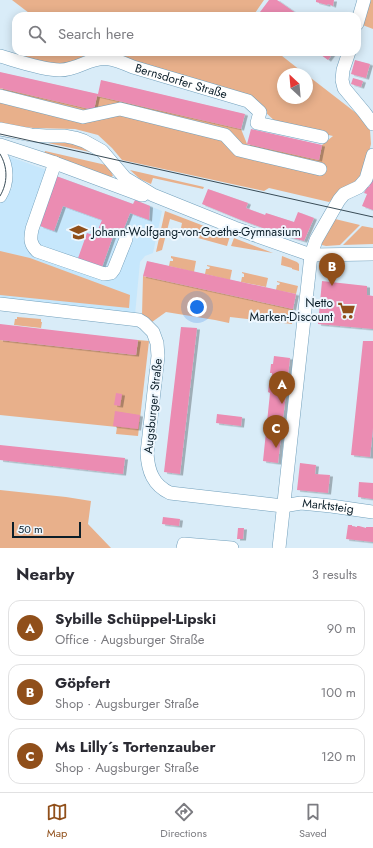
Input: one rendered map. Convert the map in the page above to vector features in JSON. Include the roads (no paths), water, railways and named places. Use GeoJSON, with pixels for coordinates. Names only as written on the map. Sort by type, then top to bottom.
{"type":"FeatureCollection","features":[{"type":"Feature","properties":{"kind":"street"},"geometry":{"type":"LineString","coordinates":[[360,12],[364,0]]}},
{"type":"Feature","properties":{"kind":"street","name":"Bernsdorfer Straße"},"geometry":{"type":"LineString","coordinates":[[0,56],[61,71],[100,58],[114,59],[133,67],[248,101],[260,112],[257,123],[322,137]]}},
{"type":"Feature","properties":{"kind":"street"},"geometry":{"type":"LineString","coordinates":[[348,56],[343,70],[342,80],[344,88],[373,124]]}},
{"type":"Feature","properties":{"kind":"street"},"geometry":{"type":"LineString","coordinates":[[0,96],[83,117],[120,110],[225,135],[239,150],[320,169]]}},
{"type":"Feature","properties":{"kind":"street"},"geometry":{"type":"LineString","coordinates":[[153,195],[141,196],[55,163],[0,144],[2,129],[31,135],[65,136],[84,141],[102,151],[125,178],[153,195],[228,225],[311,255],[373,254]]}},
{"type":"Feature","properties":{"kind":"street"},"geometry":{"type":"LineString","coordinates":[[0,154],[4,163],[6,174],[4,191],[0,196]]}},
{"type":"Feature","properties":{"kind":"street"},"geometry":{"type":"LineString","coordinates":[[279,548],[311,255],[316,240],[339,200],[344,194],[359,187],[366,179],[373,155]]}},
{"type":"Feature","properties":{"kind":"street"},"geometry":{"type":"LineString","coordinates":[[55,163],[32,229],[30,237],[32,246],[37,251],[104,274],[110,273],[114,269],[126,239]]}},
{"type":"Feature","properties":{"kind":"street","name":"Augsburger Straße"},"geometry":{"type":"LineString","coordinates":[[0,304],[139,320],[144,323],[153,332],[156,338],[158,356],[147,453],[147,462],[156,483],[162,490],[170,493],[283,506]]}},
{"type":"Feature","properties":{"kind":"street","name":"Marktsteig"},"geometry":{"type":"LineString","coordinates":[[283,506],[301,503],[373,512]]}},
{"type":"Feature","properties":{"kind":"street"},"geometry":{"type":"LineString","coordinates":[[183,548],[184,544],[232,548]]}},
{"type":"Feature","properties":{"kind":"tram line"},"geometry":{"type":"LineString","coordinates":[[0,134],[373,217]]}},
{"type":"Feature","properties":{"kind":"tram line"},"geometry":{"type":"LineString","coordinates":[[0,154],[6,170],[6,180],[0,196]]}},
{"type":"Feature","properties":{"kind":"place","name":"Johann-Wolfgang-von-Goethe-Gymnasium"},"geometry":{"type":"Point","coordinates":[79,232]}},
{"type":"Feature","properties":{"kind":"place","name":"Göpfert"},"geometry":{"type":"Point","coordinates":[332,286]}},
{"type":"Feature","properties":{"kind":"place","name":"Netto Marken-Discount"},"geometry":{"type":"Point","coordinates":[346,310]}},
{"type":"Feature","properties":{"kind":"place","name":"Sybille Schüppel-Lipski"},"geometry":{"type":"Point","coordinates":[282,404]}},
{"type":"Feature","properties":{"kind":"place","name":"Ms Lilly´s Tortenzauber"},"geometry":{"type":"Point","coordinates":[276,448]}}]}
